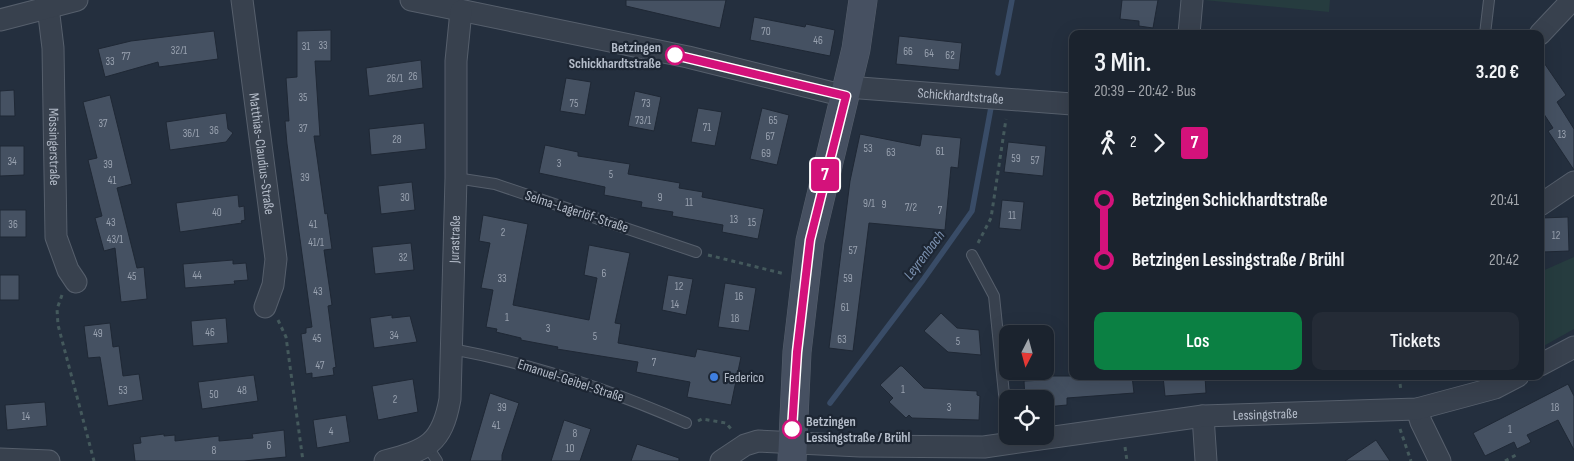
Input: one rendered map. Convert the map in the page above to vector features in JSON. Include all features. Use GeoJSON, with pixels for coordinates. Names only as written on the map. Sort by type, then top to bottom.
{"type":"FeatureCollection","features":[{"type":"Feature","properties":{"kind":"street"},"geometry":{"type":"LineString","coordinates":[[0,20],[34,6],[77,0]]}},
{"type":"Feature","properties":{"kind":"street","name":"Matthias-Claudius-Straße"},"geometry":{"type":"LineString","coordinates":[[242,0],[276,259],[273,285],[266,307]]}},
{"type":"Feature","properties":{"kind":"street","name":"Schickhardtstraße"},"geometry":{"type":"LineString","coordinates":[[410,0],[846,92],[1008,98],[1069,104]]}},
{"type":"Feature","properties":{"kind":"street"},"geometry":{"type":"LineString","coordinates":[[792,452],[805,278],[818,205],[856,48],[862,0]]}},
{"type":"Feature","properties":{"kind":"street"},"geometry":{"type":"LineString","coordinates":[[1189,30],[1192,0]]}},
{"type":"Feature","properties":{"kind":"street"},"geometry":{"type":"LineString","coordinates":[[1544,30],[1572,0]]}},
{"type":"Feature","properties":{"kind":"street","name":"Mössingerstraße"},"geometry":{"type":"LineString","coordinates":[[34,6],[53,48],[56,237],[68,270],[76,282]]}},
{"type":"Feature","properties":{"kind":"street","name":"Jurastraße"},"geometry":{"type":"LineString","coordinates":[[432,454],[448,413],[452,349],[456,178],[456,61],[462,11]]}},
{"type":"Feature","properties":{"kind":"street"},"geometry":{"type":"LineString","coordinates":[[1544,201],[1574,182]]}},
{"type":"Feature","properties":{"kind":"street"},"geometry":{"type":"LineString","coordinates":[[1544,363],[1574,347]]}},
{"type":"Feature","properties":{"kind":"street","name":"Lessingstraße"},"geometry":{"type":"LineString","coordinates":[[1054,433],[1202,416],[1410,409],[1495,388],[1510,380]]}},
{"type":"Feature","properties":{"kind":"street"},"geometry":{"type":"LineString","coordinates":[[1410,409],[1421,422],[1440,461]]}},
{"type":"Feature","properties":{"kind":"street"},"geometry":{"type":"LineString","coordinates":[[1202,416],[1206,461]]}},
{"type":"Feature","properties":{"kind":"street","name":"Lessingstraße"},"geometry":{"type":"LineString","coordinates":[[744,445],[758,441],[792,452],[918,454],[984,447],[999,441]]}},
{"type":"Feature","properties":{"kind":"street"},"geometry":{"type":"LineString","coordinates":[[721,461],[744,445]]}},
{"type":"Feature","properties":{"kind":"street"},"geometry":{"type":"LineString","coordinates":[[385,461],[416,453],[432,454]]}},
{"type":"Feature","properties":{"kind":"street"},"geometry":{"type":"LineString","coordinates":[[0,459],[49,461]]}},
{"type":"Feature","properties":{"kind":"lane"},"geometry":{"type":"LineString","coordinates":[[1485,30],[1489,0]]}},
{"type":"Feature","properties":{"kind":"lane","name":"Selma-Lagerlöf-Straße"},"geometry":{"type":"LineString","coordinates":[[456,178],[495,184],[696,252]]}},
{"type":"Feature","properties":{"kind":"lane"},"geometry":{"type":"LineString","coordinates":[[972,255],[994,296],[1003,390]]}},
{"type":"Feature","properties":{"kind":"lane","name":"Emanuel-Geibel-Straße"},"geometry":{"type":"LineString","coordinates":[[452,349],[548,372],[626,397],[686,423]]}},
{"type":"Feature","properties":{"kind":"path"},"geometry":{"type":"LineString","coordinates":[[972,255],[991,218],[1008,98]]}},
{"type":"Feature","properties":{"kind":"path"},"geometry":{"type":"LineString","coordinates":[[696,252],[805,278]]}},
{"type":"Feature","properties":{"kind":"path"},"geometry":{"type":"LineString","coordinates":[[76,282],[60,298],[58,325],[94,461]]}},
{"type":"Feature","properties":{"kind":"path"},"geometry":{"type":"LineString","coordinates":[[266,307],[280,322],[286,336],[303,461]]}},
{"type":"Feature","properties":{"kind":"path"},"geometry":{"type":"LineString","coordinates":[[1410,409],[1400,431],[1411,461]]}},
{"type":"Feature","properties":{"kind":"path"},"geometry":{"type":"LineString","coordinates":[[686,423],[693,425],[702,418],[726,423],[744,445]]}},
{"type":"Feature","properties":{"kind":"path"},"geometry":{"type":"LineString","coordinates":[[1505,461],[1516,455]]}},
{"type":"Feature","properties":{"kind":"green space"},"geometry":{"type":"Polygon","coordinates":[[[1204,0],[1330,0],[1329,12],[1204,0]]]}},
{"type":"Feature","properties":{"kind":"green space"},"geometry":{"type":"Polygon","coordinates":[[[1574,257],[1574,329],[1544,346],[1544,270],[1574,257]]]}},
{"type":"Feature","properties":{"kind":"building"},"geometry":{"type":"Polygon","coordinates":[[[626,0],[726,0],[720,28],[626,6],[626,0]]]}},
{"type":"Feature","properties":{"kind":"building"},"geometry":{"type":"Polygon","coordinates":[[[1122,0],[1158,0],[1153,28],[1139,26],[1139,21],[1120,19],[1122,0]]]}},
{"type":"Feature","properties":{"kind":"building"},"geometry":{"type":"Polygon","coordinates":[[[754,17],[805,27],[806,24],[835,30],[830,56],[750,40],[754,17]]]}},
{"type":"Feature","properties":{"kind":"building"},"geometry":{"type":"Polygon","coordinates":[[[331,30],[331,61],[315,61],[320,136],[314,136],[332,249],[324,250],[332,305],[328,306],[336,367],[333,368],[334,375],[312,378],[312,373],[306,374],[301,334],[306,333],[306,328],[312,327],[287,144],[285,121],[289,121],[286,78],[297,77],[297,31],[331,30]]]}},
{"type":"Feature","properties":{"kind":"building"},"geometry":{"type":"Polygon","coordinates":[[[214,31],[218,59],[159,67],[158,62],[105,77],[98,49],[131,41],[214,31]]]}},
{"type":"Feature","properties":{"kind":"building"},"geometry":{"type":"Polygon","coordinates":[[[899,36],[962,43],[959,70],[896,64],[899,36]]]}},
{"type":"Feature","properties":{"kind":"building"},"geometry":{"type":"Polygon","coordinates":[[[421,60],[423,88],[369,96],[366,68],[421,60]]]}},
{"type":"Feature","properties":{"kind":"building"},"geometry":{"type":"Polygon","coordinates":[[[1544,63],[1566,95],[1557,102],[1574,129],[1574,170],[1548,131],[1553,128],[1544,114],[1544,63]]]}},
{"type":"Feature","properties":{"kind":"building"},"geometry":{"type":"Polygon","coordinates":[[[566,78],[591,82],[585,115],[560,111],[566,78]]]}},
{"type":"Feature","properties":{"kind":"building"},"geometry":{"type":"Polygon","coordinates":[[[14,90],[15,116],[0,116],[0,91],[14,90]]]}},
{"type":"Feature","properties":{"kind":"building"},"geometry":{"type":"Polygon","coordinates":[[[635,91],[661,97],[654,131],[628,126],[635,91]]]}},
{"type":"Feature","properties":{"kind":"building"},"geometry":{"type":"Polygon","coordinates":[[[110,95],[132,184],[117,188],[137,268],[144,267],[147,299],[121,302],[115,248],[104,251],[95,218],[102,216],[88,160],[97,158],[83,102],[110,95]]]}},
{"type":"Feature","properties":{"kind":"building"},"geometry":{"type":"Polygon","coordinates":[[[698,108],[722,112],[715,146],[691,142],[698,108]]]}},
{"type":"Feature","properties":{"kind":"building"},"geometry":{"type":"Polygon","coordinates":[[[762,108],[789,115],[777,165],[750,159],[762,108]]]}},
{"type":"Feature","properties":{"kind":"building"},"geometry":{"type":"Polygon","coordinates":[[[226,113],[228,129],[233,133],[226,142],[170,150],[166,122],[226,113]]]}},
{"type":"Feature","properties":{"kind":"building"},"geometry":{"type":"Polygon","coordinates":[[[424,123],[426,149],[371,155],[369,129],[424,123]]]}},
{"type":"Feature","properties":{"kind":"building"},"geometry":{"type":"Polygon","coordinates":[[[860,134],[920,146],[922,134],[961,138],[958,168],[951,167],[945,230],[869,223],[853,351],[829,348],[850,181],[860,134]]]}},
{"type":"Feature","properties":{"kind":"building"},"geometry":{"type":"Polygon","coordinates":[[[1008,142],[1046,146],[1043,176],[1004,172],[1008,142]]]}},
{"type":"Feature","properties":{"kind":"building"},"geometry":{"type":"Polygon","coordinates":[[[545,145],[578,152],[578,156],[630,164],[628,174],[680,183],[679,188],[703,192],[702,197],[764,209],[758,239],[722,232],[723,225],[672,216],[673,212],[641,207],[642,202],[604,195],[605,187],[539,173],[545,145]]]}},
{"type":"Feature","properties":{"kind":"building"},"geometry":{"type":"Polygon","coordinates":[[[0,146],[24,146],[24,175],[0,176],[0,146]]]}},
{"type":"Feature","properties":{"kind":"building"},"geometry":{"type":"Polygon","coordinates":[[[412,182],[415,210],[381,214],[378,186],[412,182]]]}},
{"type":"Feature","properties":{"kind":"building"},"geometry":{"type":"Polygon","coordinates":[[[238,195],[239,207],[244,206],[245,220],[241,221],[242,223],[180,232],[176,203],[238,195]]]}},
{"type":"Feature","properties":{"kind":"building"},"geometry":{"type":"Polygon","coordinates":[[[1002,200],[1024,202],[1021,230],[999,228],[1002,200]]]}},
{"type":"Feature","properties":{"kind":"building"},"geometry":{"type":"Polygon","coordinates":[[[0,210],[26,210],[26,237],[0,237],[0,210]]]}},
{"type":"Feature","properties":{"kind":"building"},"geometry":{"type":"Polygon","coordinates":[[[483,215],[528,224],[513,305],[589,320],[597,278],[584,275],[589,245],[630,253],[615,323],[621,324],[618,343],[695,357],[697,349],[741,357],[731,405],[687,397],[690,382],[636,372],[638,362],[557,349],[558,347],[521,340],[521,338],[496,332],[497,329],[486,327],[493,290],[481,288],[490,243],[479,241],[483,215]]]}},
{"type":"Feature","properties":{"kind":"building"},"geometry":{"type":"Polygon","coordinates":[[[1568,217],[1569,251],[1544,252],[1544,218],[1568,217]]]}},
{"type":"Feature","properties":{"kind":"building"},"geometry":{"type":"Polygon","coordinates":[[[411,243],[414,270],[375,274],[372,247],[411,243]]]}},
{"type":"Feature","properties":{"kind":"building"},"geometry":{"type":"Polygon","coordinates":[[[233,260],[233,264],[246,263],[248,280],[234,281],[235,284],[185,288],[183,264],[233,260]]]}},
{"type":"Feature","properties":{"kind":"building"},"geometry":{"type":"Polygon","coordinates":[[[0,275],[19,275],[19,300],[0,300],[0,275]]]}},
{"type":"Feature","properties":{"kind":"building"},"geometry":{"type":"Polygon","coordinates":[[[668,275],[693,279],[686,315],[662,310],[668,275]]]}},
{"type":"Feature","properties":{"kind":"building"},"geometry":{"type":"Polygon","coordinates":[[[725,283],[756,288],[749,331],[718,327],[725,283]]]}},
{"type":"Feature","properties":{"kind":"building"},"geometry":{"type":"Polygon","coordinates":[[[941,313],[957,328],[979,330],[981,355],[948,352],[924,331],[941,313]]]}},
{"type":"Feature","properties":{"kind":"building"},"geometry":{"type":"Polygon","coordinates":[[[392,315],[392,318],[410,316],[417,342],[374,348],[370,318],[392,315]]]}},
{"type":"Feature","properties":{"kind":"building"},"geometry":{"type":"Polygon","coordinates":[[[226,318],[228,343],[193,346],[191,321],[226,318]]]}},
{"type":"Feature","properties":{"kind":"building"},"geometry":{"type":"Polygon","coordinates":[[[110,323],[113,347],[119,346],[123,376],[139,374],[143,400],[108,406],[100,357],[88,358],[84,326],[110,323]]]}},
{"type":"Feature","properties":{"kind":"building"},"geometry":{"type":"Polygon","coordinates":[[[900,366],[924,388],[977,391],[977,395],[980,396],[979,420],[912,418],[909,415],[906,418],[889,402],[893,398],[880,385],[900,366]]]}},
{"type":"Feature","properties":{"kind":"building"},"geometry":{"type":"Polygon","coordinates":[[[254,375],[258,401],[202,409],[198,382],[254,375]]]}},
{"type":"Feature","properties":{"kind":"building"},"geometry":{"type":"Polygon","coordinates":[[[1054,376],[1069,376],[1069,380],[1132,380],[1134,393],[1067,398],[1067,405],[1054,406],[1054,390],[1024,390],[1024,381],[1054,380],[1054,376]]]}},
{"type":"Feature","properties":{"kind":"building"},"geometry":{"type":"Polygon","coordinates":[[[413,379],[418,412],[378,420],[372,386],[413,379]]]}},
{"type":"Feature","properties":{"kind":"building"},"geometry":{"type":"Polygon","coordinates":[[[1163,380],[1205,380],[1206,393],[1165,396],[1163,380]]]}},
{"type":"Feature","properties":{"kind":"building"},"geometry":{"type":"Polygon","coordinates":[[[1568,384],[1574,396],[1574,450],[1558,420],[1527,435],[1531,442],[1517,449],[1514,442],[1485,456],[1473,433],[1568,384]]]}},
{"type":"Feature","properties":{"kind":"building"},"geometry":{"type":"Polygon","coordinates":[[[490,393],[519,403],[502,455],[502,461],[470,461],[490,393]]]}},
{"type":"Feature","properties":{"kind":"building"},"geometry":{"type":"Polygon","coordinates":[[[45,402],[47,426],[7,430],[5,405],[45,402]]]}},
{"type":"Feature","properties":{"kind":"building"},"geometry":{"type":"Polygon","coordinates":[[[346,415],[350,442],[317,448],[313,420],[346,415]]]}},
{"type":"Feature","properties":{"kind":"building"},"geometry":{"type":"Polygon","coordinates":[[[564,420],[591,429],[580,461],[551,461],[564,420]]]}},
{"type":"Feature","properties":{"kind":"building"},"geometry":{"type":"Polygon","coordinates":[[[284,430],[286,457],[244,461],[135,461],[133,444],[141,443],[140,437],[164,434],[164,436],[175,435],[175,441],[219,436],[219,441],[253,438],[252,434],[284,430]]]}},
{"type":"Feature","properties":{"kind":"building"},"geometry":{"type":"Polygon","coordinates":[[[1376,440],[1390,461],[1345,461],[1376,440]]]}},
{"type":"Feature","properties":{"kind":"building"},"geometry":{"type":"Polygon","coordinates":[[[637,444],[679,458],[679,461],[631,461],[637,444]]]}},
{"type":"Feature","properties":{"kind":"waterway","name":"Leyrenbach"},"geometry":{"type":"LineString","coordinates":[[998,73],[1012,0]]}},
{"type":"Feature","properties":{"kind":"waterway","name":"Leyrenbach"},"geometry":{"type":"LineString","coordinates":[[830,403],[923,280],[972,211],[992,102]]}},
{"type":"Feature","properties":{"kind":"bus line","name":"7"},"geometry":{"type":"LineString","coordinates":[[675,55],[846,96],[810,240],[797,352],[792,429]]}},
{"type":"Feature","properties":{"kind":"place","name":"Betzingen Schickhardtstraße"},"geometry":{"type":"Point","coordinates":[675,55]}},
{"type":"Feature","properties":{"kind":"place","name":"Federico"},"geometry":{"type":"Point","coordinates":[714,377]}},
{"type":"Feature","properties":{"kind":"place","name":"Betzingen Lessingstraße / Brühl"},"geometry":{"type":"Point","coordinates":[792,429]}}]}
